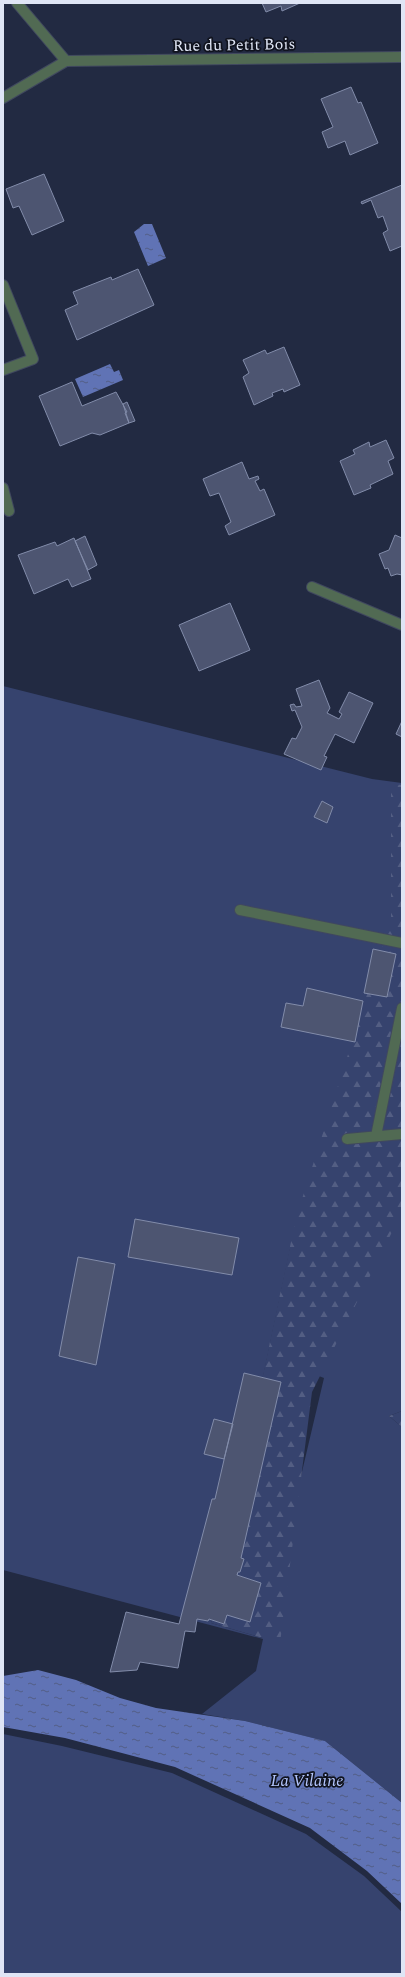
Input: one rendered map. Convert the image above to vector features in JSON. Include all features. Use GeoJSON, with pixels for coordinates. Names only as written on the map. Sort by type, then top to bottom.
{"type":"FeatureCollection","features":[{"type":"Feature","properties":{"kind":"street"},"geometry":{"type":"LineString","coordinates":[[3,98],[66,60],[17,3]]}},
{"type":"Feature","properties":{"kind":"street","name":"Rue du Petit Bois"},"geometry":{"type":"LineString","coordinates":[[66,60],[402,57]]}},
{"type":"Feature","properties":{"kind":"street"},"geometry":{"type":"LineString","coordinates":[[3,285],[33,359],[3,370]]}},
{"type":"Feature","properties":{"kind":"street"},"geometry":{"type":"LineString","coordinates":[[3,488],[9,511]]}},
{"type":"Feature","properties":{"kind":"street"},"geometry":{"type":"LineString","coordinates":[[312,587],[402,625]]}},
{"type":"Feature","properties":{"kind":"street"},"geometry":{"type":"LineString","coordinates":[[240,910],[402,943]]}},
{"type":"Feature","properties":{"kind":"street"},"geometry":{"type":"LineString","coordinates":[[376,1136],[402,1008]]}},
{"type":"Feature","properties":{"kind":"street"},"geometry":{"type":"LineString","coordinates":[[347,1139],[402,1134]]}},
{"type":"Feature","properties":{"kind":"green space"},"geometry":{"type":"Polygon","coordinates":[[[3,686],[372,779],[402,783],[402,1411],[389,1416],[402,1427],[402,1803],[325,1741],[245,1721],[202,1714],[256,1671],[263,1639],[3,1570],[3,686]],[[290,1249],[211,1623],[263,1638],[324,1378],[293,1366],[290,1249]]]}},
{"type":"Feature","properties":{"kind":"green space"},"geometry":{"type":"Polygon","coordinates":[[[391,784],[402,785],[402,1212],[312,1392],[280,1643],[211,1623],[296,1218],[391,919],[391,784]]]}},
{"type":"Feature","properties":{"kind":"green space"},"geometry":{"type":"Polygon","coordinates":[[[402,1411],[402,1427],[389,1416],[402,1411]]]}},
{"type":"Feature","properties":{"kind":"green space"},"geometry":{"type":"Polygon","coordinates":[[[3,1734],[62,1746],[172,1773],[306,1834],[364,1876],[402,1912],[402,1974],[3,1974],[3,1734]]]}},
{"type":"Feature","properties":{"kind":"water"},"geometry":{"type":"Polygon","coordinates":[[[144,224],[152,224],[166,258],[148,266],[134,232],[144,224]]]}},
{"type":"Feature","properties":{"kind":"water"},"geometry":{"type":"Polygon","coordinates":[[[110,364],[114,372],[119,370],[123,380],[83,397],[75,379],[110,364]]]}},
{"type":"Feature","properties":{"kind":"water","name":"La Vilaine"},"geometry":{"type":"Polygon","coordinates":[[[38,1670],[76,1680],[120,1698],[156,1708],[245,1721],[325,1741],[402,1803],[402,1904],[367,1871],[310,1828],[175,1767],[65,1738],[3,1727],[3,1676],[38,1670]]]}},
{"type":"Feature","properties":{"kind":"building"},"geometry":{"type":"Polygon","coordinates":[[[262,3],[300,3],[282,11],[281,6],[266,12],[262,3]]]}},
{"type":"Feature","properties":{"kind":"building"},"geometry":{"type":"Polygon","coordinates":[[[351,87],[358,103],[361,102],[378,143],[350,155],[345,141],[328,148],[322,132],[333,127],[321,99],[351,87]]]}},
{"type":"Feature","properties":{"kind":"building"},"geometry":{"type":"Polygon","coordinates":[[[44,174],[64,221],[32,235],[19,206],[13,208],[6,189],[44,174]]]}},
{"type":"Feature","properties":{"kind":"building"},"geometry":{"type":"Polygon","coordinates":[[[402,185],[402,246],[390,251],[383,233],[388,230],[383,216],[378,218],[371,200],[362,204],[361,202],[402,185]]]}},
{"type":"Feature","properties":{"kind":"building"},"geometry":{"type":"Polygon","coordinates":[[[138,269],[154,305],[77,340],[65,310],[78,304],[73,292],[111,277],[112,280],[138,269]]]}},
{"type":"Feature","properties":{"kind":"building"},"geometry":{"type":"Polygon","coordinates":[[[284,347],[300,385],[284,392],[283,389],[272,393],[273,396],[254,405],[243,377],[249,373],[243,360],[265,350],[267,354],[284,347]]]}},
{"type":"Feature","properties":{"kind":"building"},"geometry":{"type":"Polygon","coordinates":[[[72,382],[82,406],[116,392],[127,412],[125,413],[129,423],[100,435],[92,433],[60,446],[39,396],[72,382]]]}},
{"type":"Feature","properties":{"kind":"building"},"geometry":{"type":"Polygon","coordinates":[[[127,402],[135,421],[129,423],[123,404],[127,402]]]}},
{"type":"Feature","properties":{"kind":"building"},"geometry":{"type":"Polygon","coordinates":[[[386,440],[394,458],[388,461],[393,474],[370,485],[371,488],[354,495],[340,461],[355,454],[353,450],[369,442],[370,447],[386,440]]]}},
{"type":"Feature","properties":{"kind":"building"},"geometry":{"type":"Polygon","coordinates":[[[242,462],[249,479],[258,476],[259,479],[255,481],[260,491],[264,489],[275,515],[229,535],[225,526],[231,522],[219,493],[210,496],[203,479],[242,462]]]}},
{"type":"Feature","properties":{"kind":"building"},"geometry":{"type":"Polygon","coordinates":[[[395,535],[402,538],[402,575],[397,574],[391,576],[388,568],[385,569],[379,554],[389,550],[395,535]]]}},
{"type":"Feature","properties":{"kind":"building"},"geometry":{"type":"Polygon","coordinates":[[[85,536],[97,565],[88,570],[75,541],[85,536]]]}},
{"type":"Feature","properties":{"kind":"building"},"geometry":{"type":"Polygon","coordinates":[[[74,538],[91,579],[72,587],[68,579],[34,594],[18,555],[55,542],[57,546],[74,538]]]}},
{"type":"Feature","properties":{"kind":"building"},"geometry":{"type":"Polygon","coordinates":[[[230,603],[250,650],[199,671],[179,625],[230,603]]]}},
{"type":"Feature","properties":{"kind":"building"},"geometry":{"type":"Polygon","coordinates":[[[319,680],[330,708],[327,713],[339,719],[342,714],[339,712],[349,692],[373,703],[354,743],[335,734],[324,756],[327,757],[321,770],[284,754],[292,738],[296,739],[302,727],[295,710],[292,711],[290,705],[294,704],[296,707],[302,706],[296,689],[319,680]]]}},
{"type":"Feature","properties":{"kind":"building"},"geometry":{"type":"Polygon","coordinates":[[[402,721],[402,737],[396,734],[402,721]]]}},
{"type":"Feature","properties":{"kind":"building"},"geometry":{"type":"Polygon","coordinates":[[[322,801],[333,807],[327,823],[314,817],[322,801]]]}},
{"type":"Feature","properties":{"kind":"building"},"geometry":{"type":"Polygon","coordinates":[[[373,949],[396,954],[387,997],[364,993],[373,949]]]}},
{"type":"Feature","properties":{"kind":"building"},"geometry":{"type":"Polygon","coordinates":[[[307,988],[363,1001],[355,1042],[281,1027],[286,1003],[303,1006],[307,988]]]}},
{"type":"Feature","properties":{"kind":"building"},"geometry":{"type":"Polygon","coordinates":[[[135,1219],[239,1238],[232,1275],[128,1257],[135,1219]]]}},
{"type":"Feature","properties":{"kind":"building"},"geometry":{"type":"Polygon","coordinates":[[[78,1257],[115,1264],[96,1365],[59,1356],[78,1257]]]}},
{"type":"Feature","properties":{"kind":"building"},"geometry":{"type":"Polygon","coordinates":[[[244,1373],[281,1382],[241,1558],[244,1559],[240,1572],[238,1572],[237,1575],[261,1583],[250,1622],[227,1615],[224,1624],[209,1619],[208,1621],[197,1619],[195,1632],[185,1631],[178,1668],[140,1662],[137,1670],[110,1672],[126,1612],[179,1624],[212,1499],[215,1499],[244,1373]]]}},
{"type":"Feature","properties":{"kind":"building"},"geometry":{"type":"Polygon","coordinates":[[[214,1419],[233,1424],[224,1459],[204,1454],[214,1419]]]}}]}
